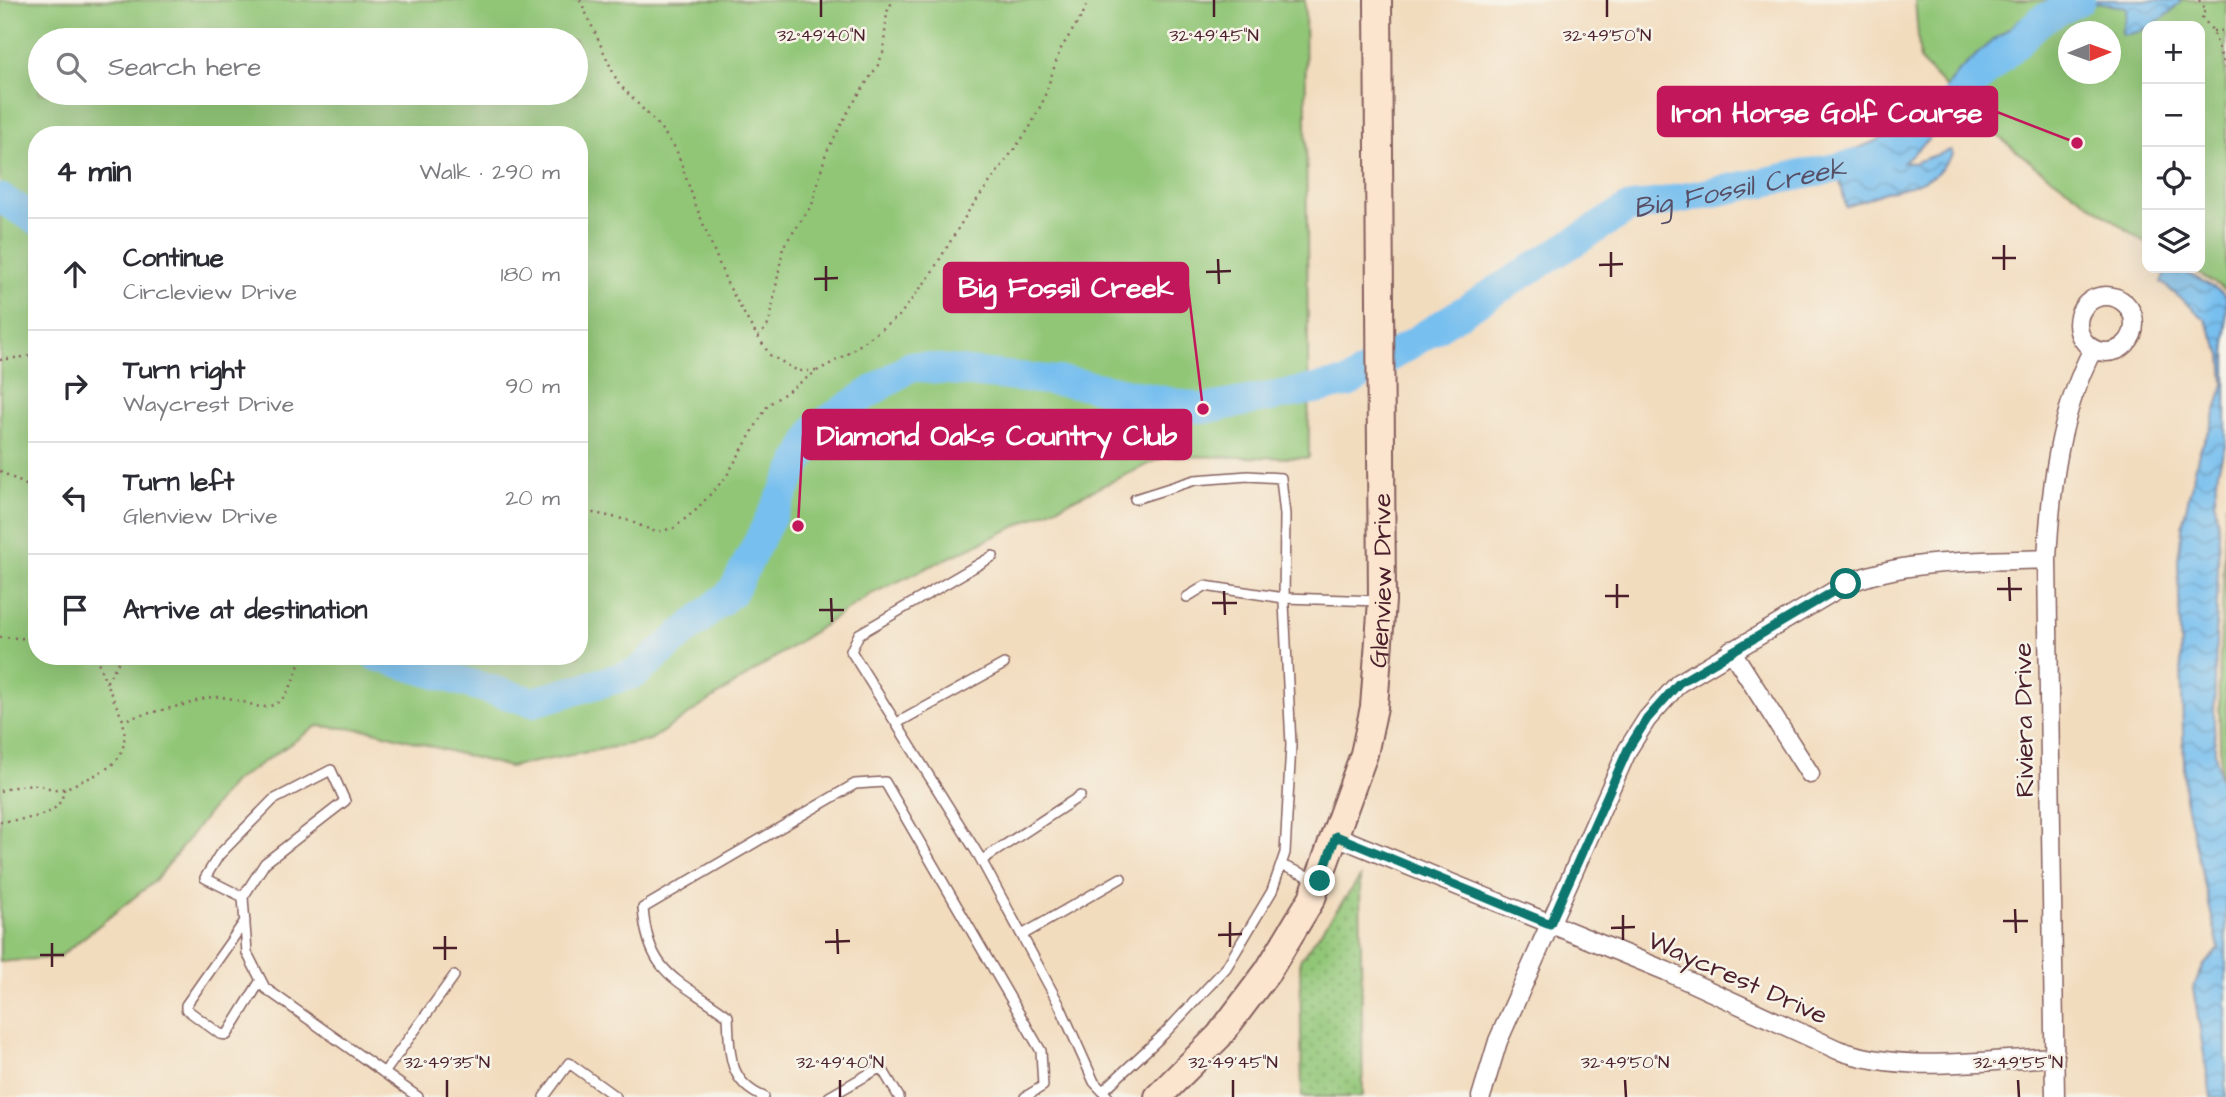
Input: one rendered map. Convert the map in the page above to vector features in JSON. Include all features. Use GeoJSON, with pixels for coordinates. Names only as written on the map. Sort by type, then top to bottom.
{"type":"FeatureCollection","features":[{"type":"Feature","properties":{"kind":"main road","name":"Glenview Drive"},"geometry":{"type":"LineString","coordinates":[[1161,1096],[1219,1036],[1268,971],[1312,898],[1364,754],[1374,707],[1382,601],[1378,0]]}},
{"type":"Feature","properties":{"kind":"street","name":"Riviera Drive"},"geometry":{"type":"LineString","coordinates":[[2055,1097],[2047,559],[2050,504],[2060,445],[2077,380],[2093,348]]}},
{"type":"Feature","properties":{"kind":"street"},"geometry":{"type":"LineString","coordinates":[[1482,1097],[1498,1041],[1628,749],[1647,719],[1679,683],[1846,584],[1871,574],[1899,568],[2047,559]]}},
{"type":"Feature","properties":{"kind":"street"},"geometry":{"type":"LineString","coordinates":[[1731,650],[1810,774]]}},
{"type":"Feature","properties":{"kind":"street","name":"Waycrest Drive"},"geometry":{"type":"LineString","coordinates":[[1336,836],[1666,971],[1857,1057],[1909,1064],[2055,1057]]}},
{"type":"Feature","properties":{"kind":"lane"},"geometry":{"type":"LineString","coordinates":[[993,556],[859,634],[851,651],[982,860],[1060,1006],[1094,1082],[1105,1094],[1226,968],[1272,891],[1285,853],[1291,745],[1281,478],[1248,476],[1195,480],[1135,499]]}},
{"type":"Feature","properties":{"kind":"lane"},"geometry":{"type":"LineString","coordinates":[[1187,597],[1205,586],[1284,598],[1382,601]]}},
{"type":"Feature","properties":{"kind":"lane"},"geometry":{"type":"LineString","coordinates":[[897,723],[1004,664]]}},
{"type":"Feature","properties":{"kind":"lane"},"geometry":{"type":"LineString","coordinates":[[243,897],[205,878],[219,855],[273,800],[331,770],[345,801],[265,863],[243,897],[247,953],[265,988],[418,1097]]}},
{"type":"Feature","properties":{"kind":"lane"},"geometry":{"type":"LineString","coordinates":[[764,1097],[751,1092],[733,1072],[729,1016],[679,984],[664,970],[645,935],[643,908],[855,784],[885,782],[1041,1051],[1043,1086],[1025,1097]]}},
{"type":"Feature","properties":{"kind":"lane"},"geometry":{"type":"LineString","coordinates":[[982,860],[1080,796]]}},
{"type":"Feature","properties":{"kind":"lane"},"geometry":{"type":"LineString","coordinates":[[1281,865],[1320,881]]}},
{"type":"Feature","properties":{"kind":"lane"},"geometry":{"type":"LineString","coordinates":[[1022,934],[1121,878]]}},
{"type":"Feature","properties":{"kind":"lane"},"geometry":{"type":"LineString","coordinates":[[245,921],[186,1004],[186,1009],[220,1034],[227,1035],[261,980]]}},
{"type":"Feature","properties":{"kind":"lane"},"geometry":{"type":"LineString","coordinates":[[384,1073],[454,976]]}},
{"type":"Feature","properties":{"kind":"lane"},"geometry":{"type":"LineString","coordinates":[[544,1097],[569,1063],[616,1097]]}},
{"type":"Feature","properties":{"kind":"lane"},"geometry":{"type":"LineString","coordinates":[[829,1097],[881,1067],[900,1097]]}},
{"type":"Feature","properties":{"kind":"path"},"geometry":{"type":"LineString","coordinates":[[580,0],[618,83],[659,126],[676,149],[727,283],[758,337],[770,355],[798,371],[817,370]]}},
{"type":"Feature","properties":{"kind":"path"},"geometry":{"type":"LineString","coordinates":[[758,337],[768,325],[771,315],[783,247],[812,205],[826,153],[883,53],[887,12],[893,0]]}},
{"type":"Feature","properties":{"kind":"path"},"geometry":{"type":"LineString","coordinates":[[588,514],[626,520],[656,532],[674,528],[696,510],[726,477],[768,405],[817,370],[846,355],[899,316],[929,277],[968,212],[1029,129],[1043,101],[1060,50],[1083,14],[1088,0]]}},
{"type":"Feature","properties":{"kind":"path"},"geometry":{"type":"LineString","coordinates":[[2199,0],[2206,10],[2201,16],[2213,31],[2226,71]]}},
{"type":"Feature","properties":{"kind":"path"},"geometry":{"type":"LineString","coordinates":[[2213,31],[2226,31]]}},
{"type":"Feature","properties":{"kind":"path"},"geometry":{"type":"LineString","coordinates":[[0,360],[28,356]]}},
{"type":"Feature","properties":{"kind":"path"},"geometry":{"type":"LineString","coordinates":[[0,471],[28,486]]}},
{"type":"Feature","properties":{"kind":"path"},"geometry":{"type":"LineString","coordinates":[[0,637],[28,639]]}},
{"type":"Feature","properties":{"kind":"path"},"geometry":{"type":"LineString","coordinates":[[0,790],[29,785],[64,788],[98,775],[119,759],[126,735],[124,720],[99,665]]}},
{"type":"Feature","properties":{"kind":"path"},"geometry":{"type":"LineString","coordinates":[[106,683],[117,665]]}},
{"type":"Feature","properties":{"kind":"path"},"geometry":{"type":"LineString","coordinates":[[124,720],[214,697],[260,707],[273,706],[281,702],[287,693],[300,665]]}},
{"type":"Feature","properties":{"kind":"path"},"geometry":{"type":"LineString","coordinates":[[0,822],[54,811],[60,803],[64,788]]}},
{"type":"Feature","properties":{"kind":"green space"},"geometry":{"type":"Polygon","coordinates":[[[0,0],[1305,0],[1309,458],[1166,456],[871,594],[650,740],[509,767],[370,730],[317,726],[232,783],[156,880],[59,957],[0,962],[0,0]]]}},
{"type":"Feature","properties":{"kind":"green space"},"geometry":{"type":"Polygon","coordinates":[[[1915,0],[2226,0],[2226,290],[2197,273],[2205,273],[2205,21],[2142,21],[2142,241],[2034,165],[1979,121],[1920,61],[1915,0]]]}},
{"type":"Feature","properties":{"kind":"green space"},"geometry":{"type":"Polygon","coordinates":[[[2226,503],[2226,809],[2221,788],[2219,689],[2226,503]]]}},
{"type":"Feature","properties":{"kind":"green space"},"geometry":{"type":"Polygon","coordinates":[[[1360,878],[1363,1097],[1302,1097],[1300,960],[1360,878]]]}},
{"type":"Feature","properties":{"kind":"water"},"geometry":{"type":"Polygon","coordinates":[[[2065,0],[2182,0],[2159,21],[2142,21],[2142,30],[2130,34],[2122,34],[2126,7],[2096,3],[2039,28],[1993,60],[1968,85],[1928,140],[1903,162],[1913,163],[1951,150],[1953,155],[1934,176],[1846,207],[1835,158],[1916,124],[1935,107],[1957,73],[2021,19],[2065,0]]]}},
{"type":"Feature","properties":{"kind":"water"},"geometry":{"type":"Polygon","coordinates":[[[2166,273],[2187,273],[2222,292],[2226,297],[2226,442],[2218,471],[2215,502],[2219,533],[2214,719],[2215,752],[2226,809],[2226,1097],[2211,1097],[2193,988],[2204,965],[2219,948],[2185,799],[2178,559],[2183,522],[2199,452],[2211,427],[2224,384],[2222,355],[2205,319],[2161,282],[2166,273]]]}},
{"type":"Feature","properties":{"kind":"waterway","name":"Big Fossil Creek"},"geometry":{"type":"LineString","coordinates":[[1933,122],[2041,20],[2080,0]]}},
{"type":"Feature","properties":{"kind":"waterway","name":"Big Fossil Creek"},"geometry":{"type":"LineString","coordinates":[[407,665],[533,702],[636,673],[733,591],[817,427],[911,366],[1076,383],[1203,409],[1348,383],[1627,209],[1877,160]]}},
{"type":"Feature","properties":{"kind":"waterway","name":"Big Fossil Creek"},"geometry":{"type":"LineString","coordinates":[[0,198],[28,215]]}},
{"type":"Feature","properties":{"kind":"place","name":"Iron Horse Golf Course"},"geometry":{"type":"Point","coordinates":[2077,143]}},
{"type":"Feature","properties":{"kind":"place","name":"Big Fossil Creek"},"geometry":{"type":"Point","coordinates":[1203,409]}},
{"type":"Feature","properties":{"kind":"place","name":"Diamond Oaks Country Club"},"geometry":{"type":"Point","coordinates":[798,526]}},
{"type":"Feature","properties":{"kind":"route"},"geometry":{"type":"LineString","coordinates":[[1320,881],[1336,836],[1550,924],[1628,749],[1647,719],[1679,683],[1846,584]]}}]}
